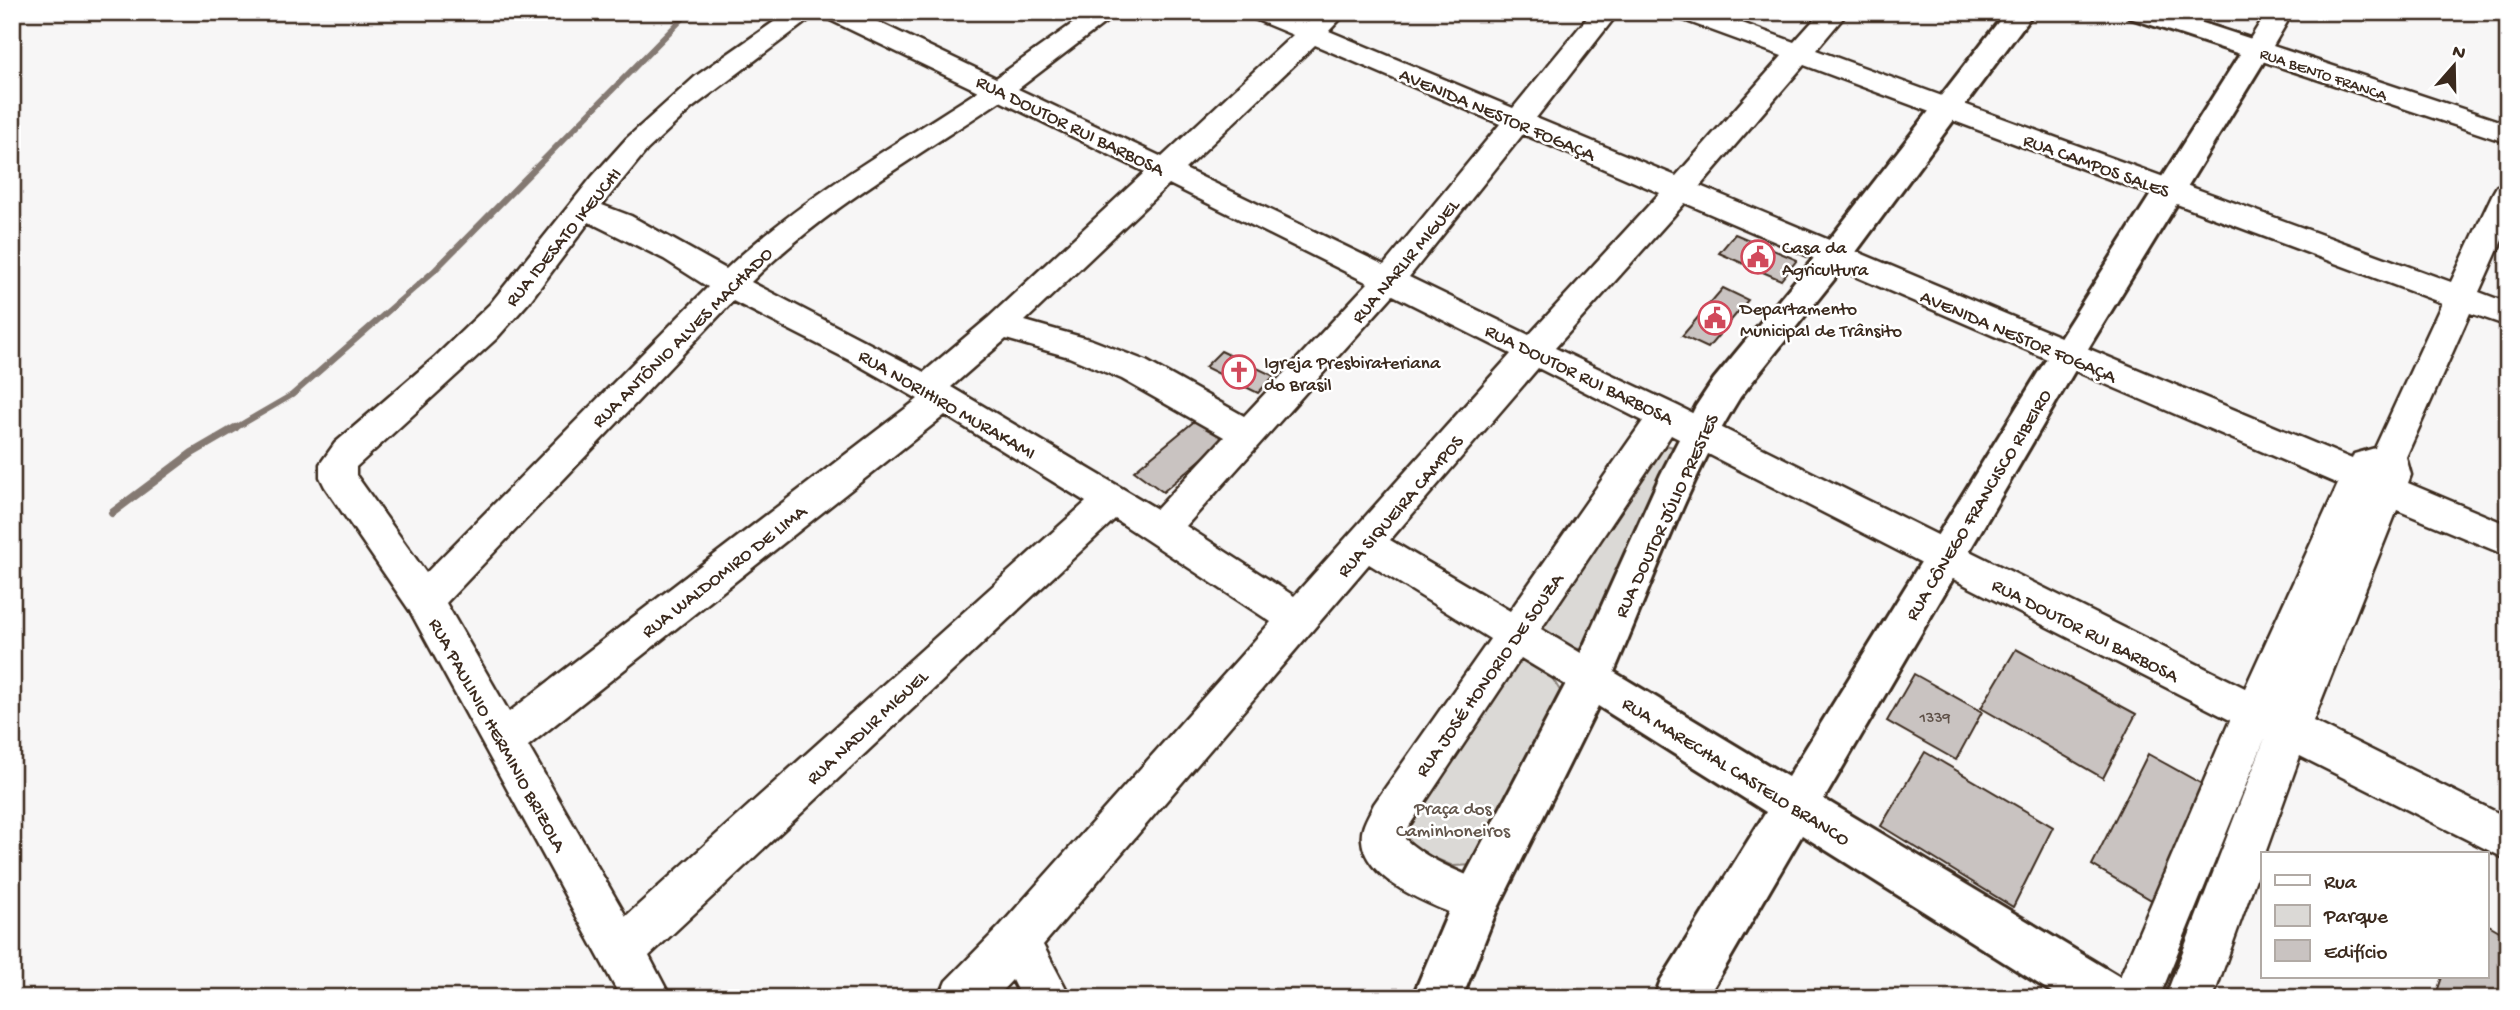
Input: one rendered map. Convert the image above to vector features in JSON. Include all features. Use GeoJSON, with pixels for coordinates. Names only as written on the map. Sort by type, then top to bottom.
{"type":"FeatureCollection","features":[{"type":"Feature","properties":{"kind":"main road","name":"RUA DOUTOR JÚLIO PRESTES"},"geometry":{"type":"LineString","coordinates":[[1437,998],[1477,901],[1590,679],[1683,424],[1727,388],[1839,250],[2020,12]]}},
{"type":"Feature","properties":{"kind":"main road","name":"RUA BENTO FRANCA"},"geometry":{"type":"LineString","coordinates":[[2140,12],[2257,50]]}},
{"type":"Feature","properties":{"kind":"main road","name":"RUA CÔNEGO FRANCISCO RIBEIRO"},"geometry":{"type":"LineString","coordinates":[[1679,998],[2071,348],[2257,50]]}},
{"type":"Feature","properties":{"kind":"main road","name":"RUA MARECHAL CASTELO BRANCO"},"geometry":{"type":"LineString","coordinates":[[1590,679],[2107,998]]}},
{"type":"Feature","properties":{"kind":"street","name":"RUA IDESATO IKEUCHI"},"geometry":{"type":"LineString","coordinates":[[338,477],[338,464],[348,452],[466,349],[502,312],[618,165],[662,122],[761,40],[806,12]]}},
{"type":"Feature","properties":{"kind":"street","name":"RUA DOUTOR RUI BARBOSA"},"geometry":{"type":"LineString","coordinates":[[835,12],[1165,169],[1683,424],[1946,559],[2508,840]]}},
{"type":"Feature","properties":{"kind":"street","name":"RUA ANTÔNIO ALVES MACHADO"},"geometry":{"type":"LineString","coordinates":[[424,600],[772,243],[816,210],[998,90],[1106,12]]}},
{"type":"Feature","properties":{"kind":"street","name":"AVENIDA NESTOR FOGAÇA"},"geometry":{"type":"LineString","coordinates":[[1261,12],[1314,21],[1462,91],[2071,348],[2231,415],[2508,523]]}},
{"type":"Feature","properties":{"kind":"street","name":"RUA NARLIR MIGUEL"},"geometry":{"type":"LineString","coordinates":[[1161,529],[1390,279],[1606,12]]}},
{"type":"Feature","properties":{"kind":"street","name":"RUA CAMPOS SALES"},"geometry":{"type":"LineString","coordinates":[[1687,12],[2508,315]]}},
{"type":"Feature","properties":{"kind":"street","name":"RUA SIQUEIRA CAMPOS"},"geometry":{"type":"LineString","coordinates":[[963,998],[1016,942],[1533,351],[1684,185],[1835,12]]}},
{"type":"Feature","properties":{"kind":"street","name":"RUA CÔNEGO FRANCISCO RIBEIRO"},"geometry":{"type":"LineString","coordinates":[[2257,50],[2280,12]]}},
{"type":"Feature","properties":{"kind":"street","name":"RUA WALDOMIRO DE LIMA"},"geometry":{"type":"LineString","coordinates":[[502,742],[935,393],[1000,326],[1165,169],[1314,21]]}},
{"type":"Feature","properties":{"kind":"street","name":"RUA BENTO FRANCA"},"geometry":{"type":"LineString","coordinates":[[2257,50],[2508,134]]}},
{"type":"Feature","properties":{"kind":"street"},"geometry":{"type":"LineString","coordinates":[[2136,998],[2219,797],[2271,722],[2379,473],[2508,192]]}},
{"type":"Feature","properties":{"kind":"street","name":"RUA NORIHIRO MURAKAMI"},"geometry":{"type":"LineString","coordinates":[[585,209],[642,234],[729,285],[935,393],[1161,529],[1299,620]]}},
{"type":"Feature","properties":{"kind":"street"},"geometry":{"type":"LineString","coordinates":[[1000,326],[1080,348],[1135,370],[1249,435]]}},
{"type":"Feature","properties":{"kind":"street","name":"RUA JOSÉ HONORIO DE SOUZA"},"geometry":{"type":"LineString","coordinates":[[1477,901],[1397,863],[1384,847],[1383,832],[1389,818],[1516,634],[1683,424]]}},
{"type":"Feature","properties":{"kind":"street","name":"AVENIDA NESTOR FOGAÇA"},"geometry":{"type":"LineString","coordinates":[[2379,473],[2508,541]]}},
{"type":"Feature","properties":{"kind":"street","name":"RUA PAULINIO HERMINIO BRIZOLA"},"geometry":{"type":"LineString","coordinates":[[338,477],[424,600],[647,998]]}},
{"type":"Feature","properties":{"kind":"street","name":"RUA NADLIR MIGUEL"},"geometry":{"type":"LineString","coordinates":[[621,951],[1111,500]]}},
{"type":"Feature","properties":{"kind":"street","name":"RUA MARECHAL CASTELO BRANCO"},"geometry":{"type":"LineString","coordinates":[[1365,543],[1590,679]]}},
{"type":"Feature","properties":{"kind":"street"},"geometry":{"type":"LineString","coordinates":[[2189,998],[2256,819],[2271,722]]}},
{"type":"Feature","properties":{"kind":"street"},"geometry":{"type":"LineString","coordinates":[[2219,797],[2256,819]]}},
{"type":"Feature","properties":{"kind":"street"},"geometry":{"type":"LineString","coordinates":[[1016,942],[1047,998]]}},
{"type":"Feature","properties":{"kind":"green space"},"geometry":{"type":"Polygon","coordinates":[[[1663,444],[1676,448],[1669,470],[1582,649],[1561,648],[1537,626],[1663,444]]]}},
{"type":"Feature","properties":{"kind":"green space","name":"Praça dos Caminhoneiros"},"geometry":{"type":"Polygon","coordinates":[[[1514,658],[1532,660],[1543,666],[1561,692],[1477,865],[1453,866],[1414,849],[1403,839],[1406,814],[1514,658]]]}},
{"type":"Feature","properties":{"kind":"building","name":"Casa da Agricultura"},"geometry":{"type":"Polygon","coordinates":[[[1735,234],[1797,260],[1781,280],[1719,253],[1735,234]]]}},
{"type":"Feature","properties":{"kind":"building","name":"Departamento Municipal de Trânsito"},"geometry":{"type":"Polygon","coordinates":[[[1723,288],[1748,300],[1708,348],[1682,336],[1723,288]]]}},
{"type":"Feature","properties":{"kind":"building","name":"Igreja Presbirateriana do Brasil"},"geometry":{"type":"Polygon","coordinates":[[[1221,351],[1274,376],[1258,393],[1205,367],[1221,351]]]}},
{"type":"Feature","properties":{"kind":"building"},"geometry":{"type":"Polygon","coordinates":[[[1197,419],[1226,438],[1163,492],[1134,471],[1197,419]]]}},
{"type":"Feature","properties":{"kind":"building"},"geometry":{"type":"Polygon","coordinates":[[[2016,649],[2136,714],[2103,778],[1981,708],[2016,649]]]}},
{"type":"Feature","properties":{"kind":"building"},"geometry":{"type":"Polygon","coordinates":[[[1914,674],[1982,712],[1956,760],[1887,721],[1914,674]]]}},
{"type":"Feature","properties":{"kind":"building"},"geometry":{"type":"Polygon","coordinates":[[[1925,752],[2053,827],[2013,907],[1881,826],[1925,752]]]}},
{"type":"Feature","properties":{"kind":"building"},"geometry":{"type":"Polygon","coordinates":[[[2148,754],[2209,788],[2155,902],[2092,865],[2148,754]]]}},
{"type":"Feature","properties":{"kind":"building"},"geometry":{"type":"Polygon","coordinates":[[[2488,925],[2508,936],[2508,998],[2435,998],[2442,978],[2488,978],[2488,925]]]}},
{"type":"Feature","properties":{"kind":"waterway"},"geometry":{"type":"LineString","coordinates":[[232,430],[292,395],[434,271],[689,12]]}},
{"type":"Feature","properties":{"kind":"waterway"},"geometry":{"type":"LineString","coordinates":[[112,513],[192,453],[235,428]]}},
{"type":"Feature","properties":{"kind":"place","name":"Casa da Agricultura"},"geometry":{"type":"Point","coordinates":[1758,257]}},
{"type":"Feature","properties":{"kind":"place","name":"Departamento Municipal de Trânsito"},"geometry":{"type":"Point","coordinates":[1715,318]}},
{"type":"Feature","properties":{"kind":"place","name":"Igreja Presbirateriana do Brasil"},"geometry":{"type":"Point","coordinates":[1239,372]}}]}
